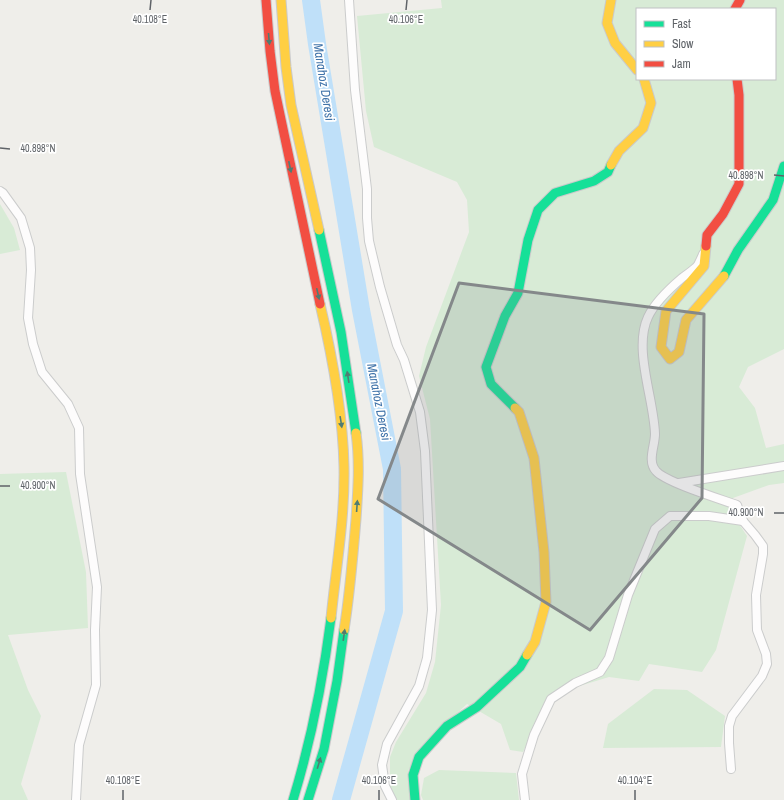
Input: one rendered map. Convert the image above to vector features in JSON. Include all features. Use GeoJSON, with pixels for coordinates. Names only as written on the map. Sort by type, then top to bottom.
{"type":"FeatureCollection","features":[{"type":"Feature","properties":{"kind":"main road"},"geometry":{"type":"LineString","coordinates":[[266,0],[275,91],[327,335],[342,429],[344,467],[343,512],[326,658],[304,763],[293,800]]}},
{"type":"Feature","properties":{"kind":"main road"},"geometry":{"type":"LineString","coordinates":[[281,0],[290,105],[341,332],[358,447],[352,576],[338,681],[324,749],[308,800]]}},
{"type":"Feature","properties":{"kind":"main road"},"geometry":{"type":"LineString","coordinates":[[611,0],[608,23],[615,44],[636,69]]}},
{"type":"Feature","properties":{"kind":"main road"},"geometry":{"type":"LineString","coordinates":[[415,800],[413,775],[419,757],[447,726],[477,707],[520,667],[535,642],[546,602],[544,552],[534,458],[519,412],[491,384],[486,367],[505,316],[518,293],[528,240],[538,210],[554,193],[594,181],[608,172],[619,151],[643,128],[651,103],[644,80]]}},
{"type":"Feature","properties":{"kind":"main road"},"geometry":{"type":"LineString","coordinates":[[737,80],[740,103],[739,184],[722,214],[707,235],[704,266],[666,311],[661,347],[670,359],[679,352],[686,320],[724,278],[738,250],[773,200],[784,166]]}},
{"type":"Feature","properties":{"kind":"street"},"geometry":{"type":"LineString","coordinates":[[349,0],[355,90],[367,189],[369,241],[380,287],[397,345],[404,360],[420,412],[424,451],[432,610],[427,658],[419,686],[387,744],[382,765],[385,786],[392,800]]}},
{"type":"Feature","properties":{"kind":"street"},"geometry":{"type":"LineString","coordinates":[[0,191],[3,193],[20,218],[30,248],[31,270],[28,318],[33,344],[42,372],[68,404],[79,428],[80,474],[97,587],[95,630],[96,685],[79,745],[76,800]]}},
{"type":"Feature","properties":{"kind":"street"},"geometry":{"type":"LineString","coordinates":[[706,250],[697,265],[674,285],[654,306],[642,336],[642,352],[655,433],[651,462],[655,470],[660,476],[737,505],[743,521],[763,546],[756,595],[756,630],[766,654],[767,664],[762,676],[732,716],[729,726],[731,769]]}},
{"type":"Feature","properties":{"kind":"street"},"geometry":{"type":"LineString","coordinates":[[679,483],[784,466]]}},
{"type":"Feature","properties":{"kind":"street"},"geometry":{"type":"LineString","coordinates":[[525,800],[522,774],[534,735],[550,699],[575,683],[600,672],[609,658],[628,595],[655,529],[670,516],[709,516],[743,521]]}},
{"type":"Feature","properties":{"kind":"highlighted area"},"geometry":{"type":"Polygon","coordinates":[[[459,283],[704,314],[702,498],[590,630],[378,499],[459,283]]]}},
{"type":"Feature","properties":{"kind":"green space"},"geometry":{"type":"Polygon","coordinates":[[[441,0],[784,0],[784,349],[748,367],[739,387],[755,408],[766,448],[784,444],[784,483],[769,485],[733,498],[729,509],[747,536],[716,650],[702,672],[649,664],[639,681],[609,677],[550,695],[523,752],[510,750],[501,724],[467,704],[420,748],[408,771],[410,800],[397,800],[390,786],[390,757],[396,742],[426,693],[435,662],[441,605],[430,419],[419,376],[426,347],[469,232],[467,200],[457,182],[374,147],[366,111],[357,16],[442,8],[441,0]]]}},
{"type":"Feature","properties":{"kind":"green space"},"geometry":{"type":"Polygon","coordinates":[[[0,204],[14,228],[20,250],[0,254],[0,204]]]}},
{"type":"Feature","properties":{"kind":"green space"},"geometry":{"type":"Polygon","coordinates":[[[66,472],[86,572],[88,628],[8,635],[28,690],[41,716],[21,784],[28,800],[0,800],[0,474],[66,472]]]}},
{"type":"Feature","properties":{"kind":"green space"},"geometry":{"type":"Polygon","coordinates":[[[654,689],[687,690],[725,716],[721,747],[603,748],[608,724],[654,689]]]}},
{"type":"Feature","properties":{"kind":"green space"},"geometry":{"type":"Polygon","coordinates":[[[439,770],[516,773],[519,800],[423,800],[421,795],[424,778],[439,770]]]}},
{"type":"Feature","properties":{"kind":"waterway","name":"Manahoz Deresi"},"geometry":{"type":"LineString","coordinates":[[311,0],[361,310],[392,469],[394,611],[341,800]]}},
{"type":"Feature","properties":{"kind":"traffic: fast"},"geometry":{"type":"LineString","coordinates":[[515,408],[491,384],[486,367],[505,316],[518,293],[528,240],[538,210],[555,193],[594,181],[608,172],[611,165]]}},
{"type":"Feature","properties":{"kind":"traffic: fast"},"geometry":{"type":"LineString","coordinates":[[724,276],[738,250],[773,200],[784,166]]}},
{"type":"Feature","properties":{"kind":"traffic: fast"},"geometry":{"type":"LineString","coordinates":[[319,230],[341,332],[356,433]]}},
{"type":"Feature","properties":{"kind":"traffic: fast"},"geometry":{"type":"LineString","coordinates":[[293,800],[316,710],[331,618]]}},
{"type":"Feature","properties":{"kind":"traffic: fast"},"geometry":{"type":"LineString","coordinates":[[308,800],[324,749],[337,681],[344,630]]}},
{"type":"Feature","properties":{"kind":"traffic: fast"},"geometry":{"type":"LineString","coordinates":[[415,800],[413,775],[419,757],[447,726],[477,707],[520,667],[527,655]]}},
{"type":"Feature","properties":{"kind":"traffic: slow"},"geometry":{"type":"LineString","coordinates":[[281,0],[286,67],[291,105],[319,230]]}},
{"type":"Feature","properties":{"kind":"traffic: slow"},"geometry":{"type":"LineString","coordinates":[[611,0],[607,23],[615,43],[636,69]]}},
{"type":"Feature","properties":{"kind":"traffic: slow"},"geometry":{"type":"LineString","coordinates":[[611,165],[619,151],[643,128],[651,103],[644,80]]}},
{"type":"Feature","properties":{"kind":"traffic: slow"},"geometry":{"type":"LineString","coordinates":[[706,246],[704,266],[666,311],[661,347],[670,359],[679,352],[686,320],[724,276]]}},
{"type":"Feature","properties":{"kind":"traffic: slow"},"geometry":{"type":"LineString","coordinates":[[320,304],[336,385],[342,426],[344,467],[342,524],[331,618]]}},
{"type":"Feature","properties":{"kind":"traffic: slow"},"geometry":{"type":"LineString","coordinates":[[515,408],[519,412],[534,458],[544,552],[546,602],[535,642],[527,655]]}},
{"type":"Feature","properties":{"kind":"traffic: slow"},"geometry":{"type":"LineString","coordinates":[[344,630],[356,519],[358,465],[356,433]]}},
{"type":"Feature","properties":{"kind":"traffic: jam"},"geometry":{"type":"LineString","coordinates":[[266,0],[275,91],[320,304]]}},
{"type":"Feature","properties":{"kind":"traffic: jam"},"geometry":{"type":"LineString","coordinates":[[736,8],[740,0]]}},
{"type":"Feature","properties":{"kind":"traffic: jam"},"geometry":{"type":"LineString","coordinates":[[706,246],[707,235],[723,214],[739,184],[739,95],[737,80]]}}]}
